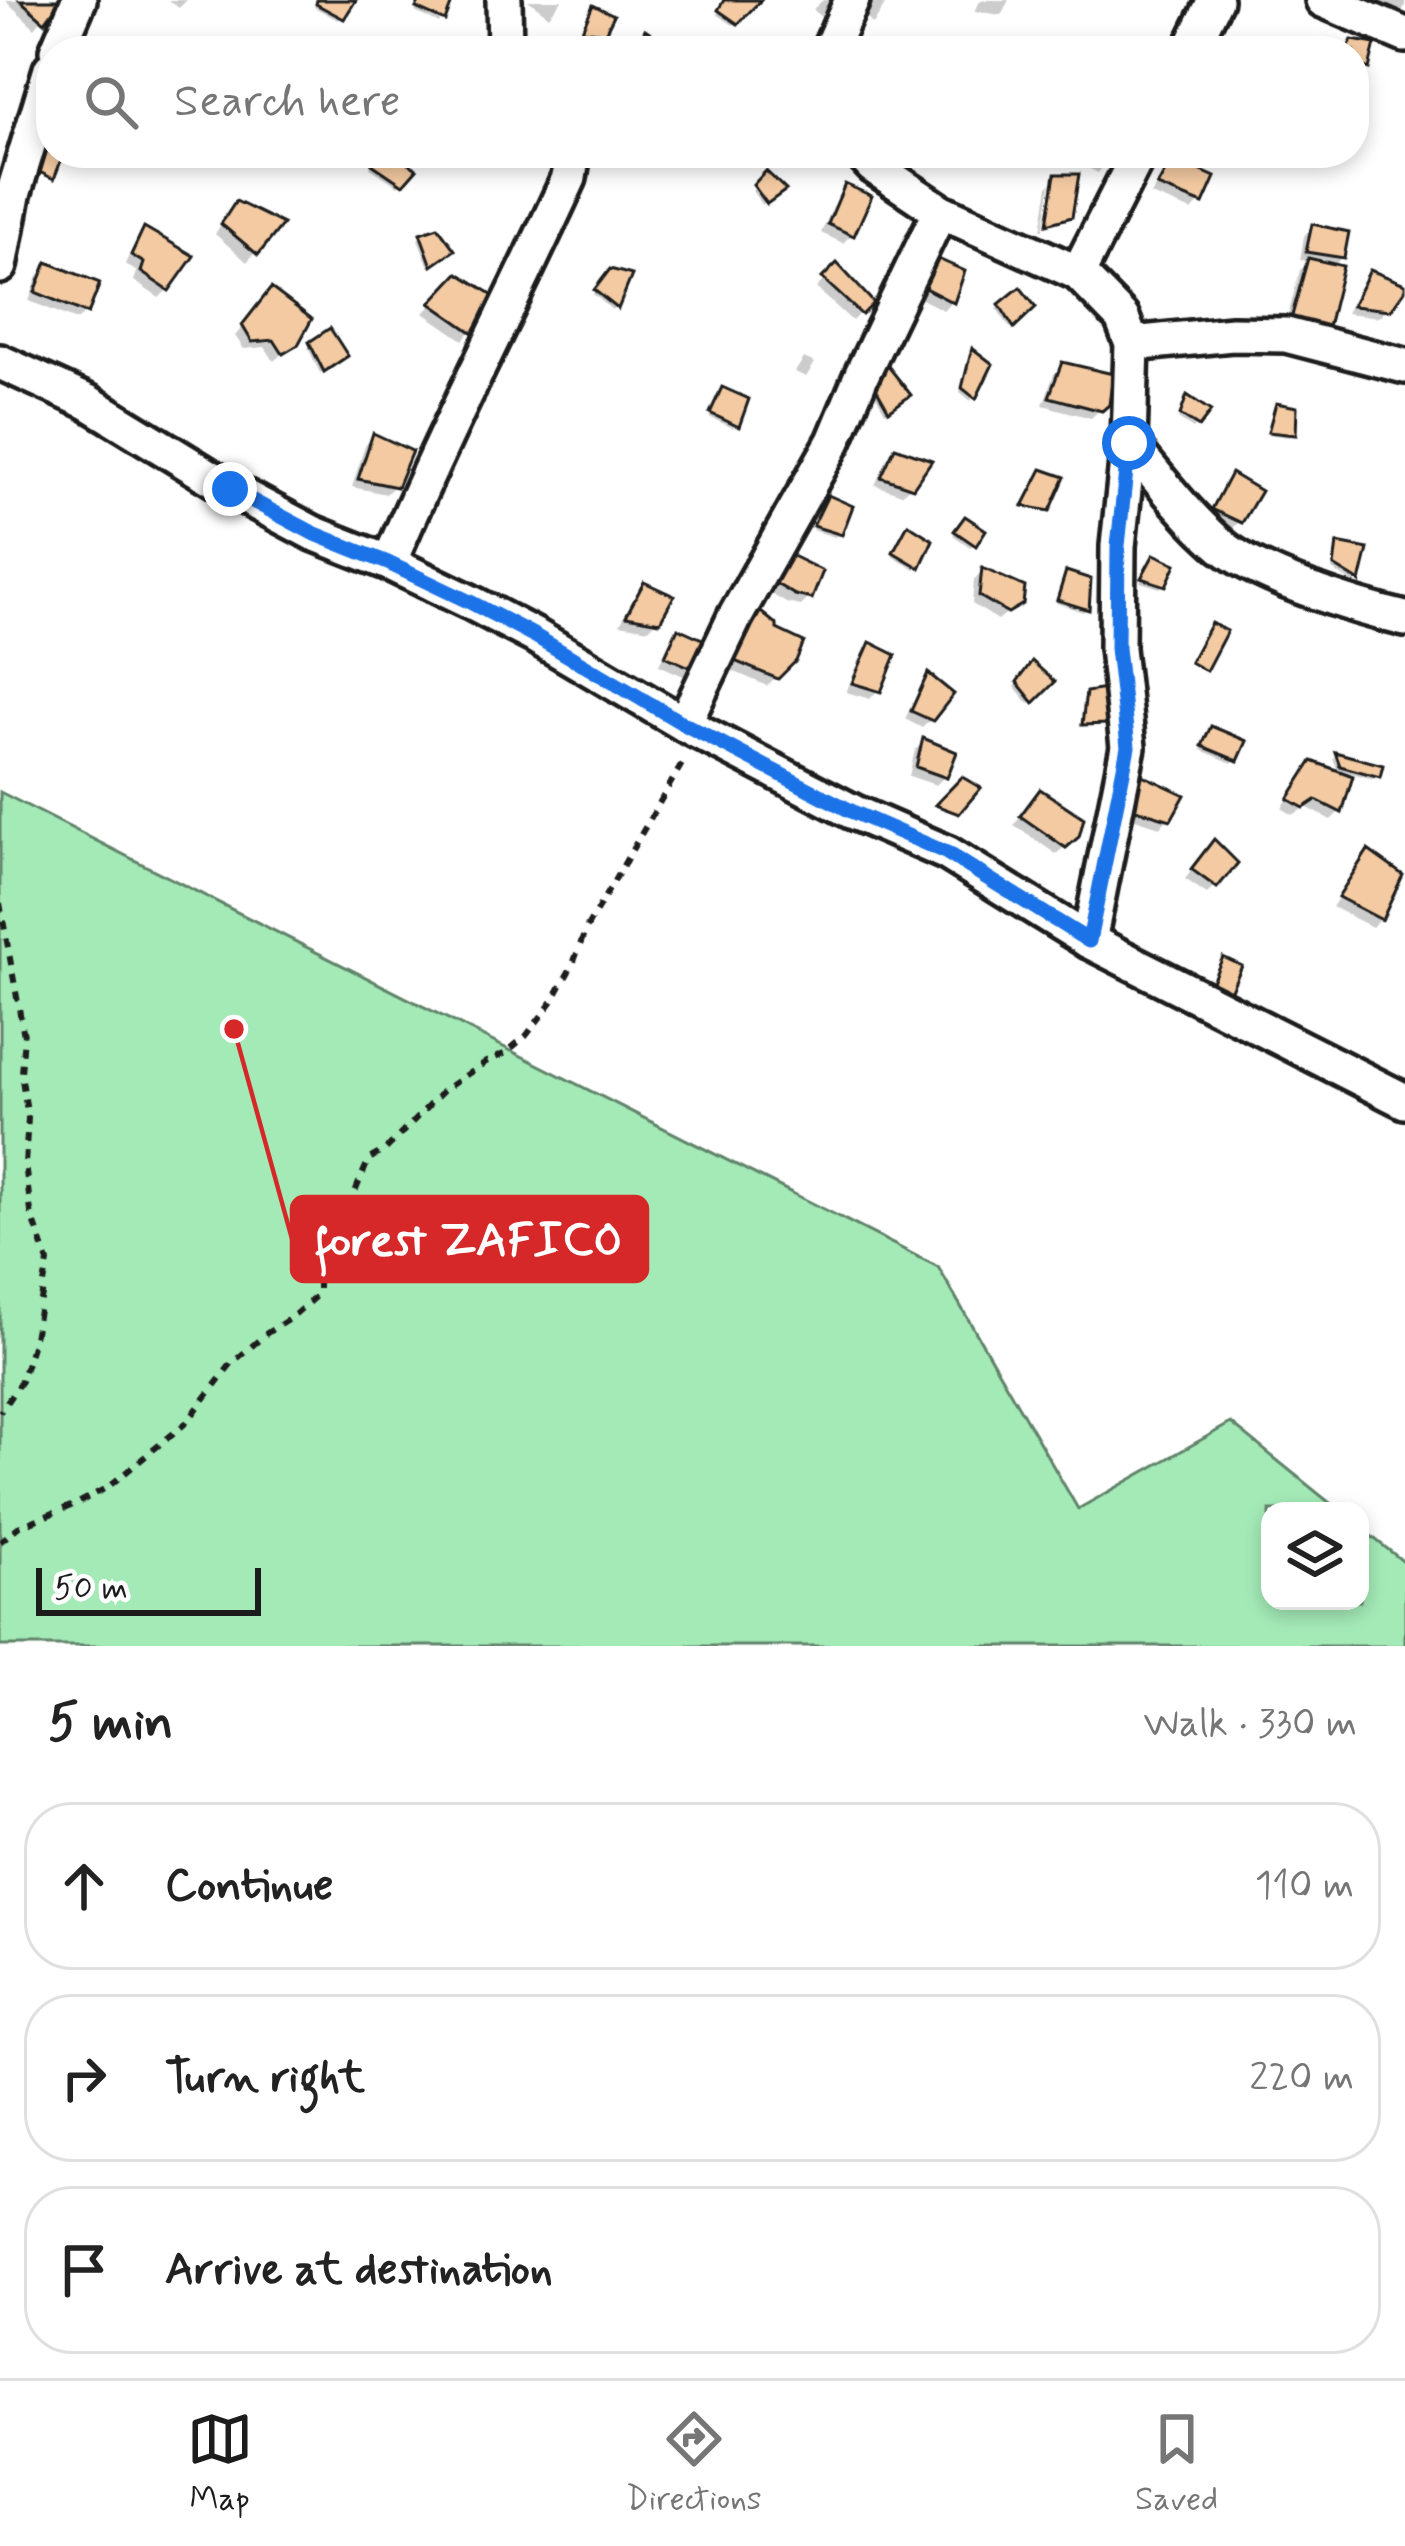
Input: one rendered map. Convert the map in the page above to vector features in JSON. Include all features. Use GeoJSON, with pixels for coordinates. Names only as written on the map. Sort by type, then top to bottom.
{"type":"FeatureCollection","features":[{"type":"Feature","properties":{"kind":"street"},"geometry":{"type":"LineString","coordinates":[[63,36],[79,0]]}},
{"type":"Feature","properties":{"kind":"street"},"geometry":{"type":"LineString","coordinates":[[504,0],[505,36]]}},
{"type":"Feature","properties":{"kind":"street"},"geometry":{"type":"LineString","coordinates":[[835,36],[851,0]]}},
{"type":"Feature","properties":{"kind":"street"},"geometry":{"type":"LineString","coordinates":[[1197,36],[1215,0]]}},
{"type":"Feature","properties":{"kind":"street"},"geometry":{"type":"LineString","coordinates":[[1323,0],[1405,35]]}},
{"type":"Feature","properties":{"kind":"street"},"geometry":{"type":"LineString","coordinates":[[0,266],[13,195],[36,119]]}},
{"type":"Feature","properties":{"kind":"street"},"geometry":{"type":"LineString","coordinates":[[388,563],[571,168]]}},
{"type":"Feature","properties":{"kind":"street"},"geometry":{"type":"LineString","coordinates":[[876,168],[940,211],[1078,273],[1122,318],[1132,344],[1129,443],[1118,546],[1117,648],[1128,747],[1089,941]]}},
{"type":"Feature","properties":{"kind":"street"},"geometry":{"type":"LineString","coordinates":[[1078,273],[1131,168]]}},
{"type":"Feature","properties":{"kind":"street"},"geometry":{"type":"LineString","coordinates":[[692,728],[735,616],[834,441],[940,211]]}},
{"type":"Feature","properties":{"kind":"street"},"geometry":{"type":"LineString","coordinates":[[1132,344],[1232,334],[1286,335],[1405,366]]}},
{"type":"Feature","properties":{"kind":"street"},"geometry":{"type":"LineString","coordinates":[[0,362],[88,402],[230,489],[313,533],[388,563],[519,627],[692,728],[853,812],[947,853],[1089,941],[1405,1101]]}},
{"type":"Feature","properties":{"kind":"street"},"geometry":{"type":"LineString","coordinates":[[1129,443],[1192,519],[1228,550],[1287,581],[1405,619]]}},
{"type":"Feature","properties":{"kind":"path"},"geometry":{"type":"LineString","coordinates":[[0,1542],[18,1527],[108,1487],[187,1422],[231,1364],[317,1294],[318,1275],[346,1227],[369,1159],[385,1150],[445,1089],[526,1036],[551,1001],[692,728]]}},
{"type":"Feature","properties":{"kind":"path"},"geometry":{"type":"LineString","coordinates":[[0,903],[23,1036],[21,1073],[28,1118],[31,1213],[48,1262],[21,1382],[0,1412]]}},
{"type":"Feature","properties":{"kind":"green space"},"geometry":{"type":"Polygon","coordinates":[[[0,792],[938,1267],[1078,1509],[1231,1423],[1329,1502],[1261,1502],[1261,1610],[1369,1610],[1369,1534],[1405,1563],[1405,1646],[0,1646],[0,792]]]}},
{"type":"Feature","properties":{"kind":"building"},"geometry":{"type":"Polygon","coordinates":[[[20,0],[61,0],[45,22],[20,0]]]}},
{"type":"Feature","properties":{"kind":"building"},"geometry":{"type":"Polygon","coordinates":[[[317,0],[356,0],[344,19],[316,4],[317,0]]]}},
{"type":"Feature","properties":{"kind":"building"},"geometry":{"type":"Polygon","coordinates":[[[421,0],[453,0],[445,21],[416,8],[421,0]]]}},
{"type":"Feature","properties":{"kind":"building"},"geometry":{"type":"Polygon","coordinates":[[[724,0],[761,0],[738,24],[718,10],[724,0]]]}},
{"type":"Feature","properties":{"kind":"building"},"geometry":{"type":"Polygon","coordinates":[[[593,5],[614,15],[605,33],[582,30],[593,5]]]}},
{"type":"Feature","properties":{"kind":"building"},"geometry":{"type":"Polygon","coordinates":[[[36,145],[36,168],[58,168],[54,179],[29,167],[36,145]]]}},
{"type":"Feature","properties":{"kind":"building"},"geometry":{"type":"Polygon","coordinates":[[[378,168],[417,169],[403,185],[378,168]]]}},
{"type":"Feature","properties":{"kind":"building"},"geometry":{"type":"Polygon","coordinates":[[[1167,168],[1195,168],[1215,177],[1203,204],[1157,186],[1167,168]]]}},
{"type":"Feature","properties":{"kind":"building"},"geometry":{"type":"Polygon","coordinates":[[[766,171],[786,190],[767,204],[753,185],[766,171]]]}},
{"type":"Feature","properties":{"kind":"building"},"geometry":{"type":"Polygon","coordinates":[[[1055,174],[1079,174],[1072,217],[1047,224],[1055,174]]]}},
{"type":"Feature","properties":{"kind":"building"},"geometry":{"type":"Polygon","coordinates":[[[845,184],[872,196],[854,236],[828,224],[845,184]]]}},
{"type":"Feature","properties":{"kind":"building"},"geometry":{"type":"Polygon","coordinates":[[[236,201],[283,224],[258,255],[221,224],[236,201]]]}},
{"type":"Feature","properties":{"kind":"building"},"geometry":{"type":"Polygon","coordinates":[[[1312,224],[1349,232],[1344,258],[1306,252],[1312,224]]]}},
{"type":"Feature","properties":{"kind":"building"},"geometry":{"type":"Polygon","coordinates":[[[144,227],[194,256],[169,291],[141,272],[144,263],[131,255],[144,227]]]}},
{"type":"Feature","properties":{"kind":"building"},"geometry":{"type":"Polygon","coordinates":[[[438,227],[455,250],[432,266],[420,233],[438,227]]]}},
{"type":"Feature","properties":{"kind":"building"},"geometry":{"type":"Polygon","coordinates":[[[936,258],[965,271],[954,303],[923,287],[936,258]]]}},
{"type":"Feature","properties":{"kind":"building"},"geometry":{"type":"Polygon","coordinates":[[[1308,258],[1343,266],[1325,339],[1288,330],[1308,258]]]}},
{"type":"Feature","properties":{"kind":"building"},"geometry":{"type":"Polygon","coordinates":[[[47,262],[100,283],[88,314],[35,292],[47,262]]]}},
{"type":"Feature","properties":{"kind":"building"},"geometry":{"type":"Polygon","coordinates":[[[837,263],[874,303],[862,315],[822,278],[837,263]]]}},
{"type":"Feature","properties":{"kind":"building"},"geometry":{"type":"Polygon","coordinates":[[[610,269],[632,275],[618,309],[594,290],[610,269]]]}},
{"type":"Feature","properties":{"kind":"building"},"geometry":{"type":"Polygon","coordinates":[[[1370,270],[1405,284],[1391,310],[1352,306],[1370,270]]]}},
{"type":"Feature","properties":{"kind":"building"},"geometry":{"type":"Polygon","coordinates":[[[458,273],[495,296],[473,333],[430,303],[458,273]]]}},
{"type":"Feature","properties":{"kind":"building"},"geometry":{"type":"Polygon","coordinates":[[[1020,287],[1036,307],[1014,328],[999,304],[1020,287]]]}},
{"type":"Feature","properties":{"kind":"building"},"geometry":{"type":"Polygon","coordinates":[[[271,288],[312,319],[298,345],[283,354],[274,340],[252,342],[242,325],[271,288]]]}},
{"type":"Feature","properties":{"kind":"building"},"geometry":{"type":"Polygon","coordinates":[[[330,328],[348,356],[324,372],[309,342],[330,328]]]}},
{"type":"Feature","properties":{"kind":"building"},"geometry":{"type":"Polygon","coordinates":[[[972,348],[993,364],[976,399],[962,388],[972,348]]]}},
{"type":"Feature","properties":{"kind":"building"},"geometry":{"type":"Polygon","coordinates":[[[1062,362],[1113,374],[1109,405],[1102,411],[1049,397],[1062,362]]]}},
{"type":"Feature","properties":{"kind":"building"},"geometry":{"type":"Polygon","coordinates":[[[888,366],[911,395],[889,411],[872,381],[888,366]]]}},
{"type":"Feature","properties":{"kind":"building"},"geometry":{"type":"Polygon","coordinates":[[[722,387],[749,399],[739,427],[710,413],[722,387]]]}},
{"type":"Feature","properties":{"kind":"building"},"geometry":{"type":"Polygon","coordinates":[[[1187,395],[1211,411],[1199,427],[1180,415],[1187,395]]]}},
{"type":"Feature","properties":{"kind":"building"},"geometry":{"type":"Polygon","coordinates":[[[1276,403],[1297,407],[1296,435],[1268,432],[1276,403]]]}},
{"type":"Feature","properties":{"kind":"building"},"geometry":{"type":"Polygon","coordinates":[[[373,433],[412,451],[397,487],[358,479],[373,433]]]}},
{"type":"Feature","properties":{"kind":"building"},"geometry":{"type":"Polygon","coordinates":[[[895,447],[932,460],[913,488],[881,477],[895,447]]]}},
{"type":"Feature","properties":{"kind":"building"},"geometry":{"type":"Polygon","coordinates":[[[1042,469],[1065,477],[1050,511],[1023,506],[1042,469]]]}},
{"type":"Feature","properties":{"kind":"building"},"geometry":{"type":"Polygon","coordinates":[[[1231,473],[1261,491],[1242,523],[1212,509],[1231,473]]]}},
{"type":"Feature","properties":{"kind":"building"},"geometry":{"type":"Polygon","coordinates":[[[828,495],[853,506],[842,535],[813,526],[828,495]]]}},
{"type":"Feature","properties":{"kind":"building"},"geometry":{"type":"Polygon","coordinates":[[[965,516],[986,530],[976,546],[954,531],[965,516]]]}},
{"type":"Feature","properties":{"kind":"building"},"geometry":{"type":"Polygon","coordinates":[[[908,524],[933,540],[920,568],[893,552],[908,524]]]}},
{"type":"Feature","properties":{"kind":"building"},"geometry":{"type":"Polygon","coordinates":[[[1337,543],[1368,549],[1360,582],[1334,566],[1337,543]]]}},
{"type":"Feature","properties":{"kind":"building"},"geometry":{"type":"Polygon","coordinates":[[[786,553],[823,571],[812,599],[768,579],[786,553]]]}},
{"type":"Feature","properties":{"kind":"building"},"geometry":{"type":"Polygon","coordinates":[[[1154,554],[1176,564],[1166,586],[1141,578],[1154,554]]]}},
{"type":"Feature","properties":{"kind":"building"},"geometry":{"type":"Polygon","coordinates":[[[982,568],[1025,587],[1023,604],[1008,613],[979,596],[982,568]]]}},
{"type":"Feature","properties":{"kind":"building"},"geometry":{"type":"Polygon","coordinates":[[[1066,571],[1091,579],[1089,610],[1057,600],[1066,571]]]}},
{"type":"Feature","properties":{"kind":"building"},"geometry":{"type":"Polygon","coordinates":[[[644,582],[674,596],[660,622],[626,616],[644,582]]]}},
{"type":"Feature","properties":{"kind":"building"},"geometry":{"type":"Polygon","coordinates":[[[756,608],[777,629],[804,642],[796,661],[778,679],[732,660],[756,608]]]}},
{"type":"Feature","properties":{"kind":"building"},"geometry":{"type":"Polygon","coordinates":[[[1211,623],[1227,631],[1206,671],[1190,662],[1211,623]]]}},
{"type":"Feature","properties":{"kind":"building"},"geometry":{"type":"Polygon","coordinates":[[[678,628],[711,643],[699,671],[665,656],[678,628]]]}},
{"type":"Feature","properties":{"kind":"building"},"geometry":{"type":"Polygon","coordinates":[[[870,642],[896,655],[881,692],[852,683],[870,642]]]}},
{"type":"Feature","properties":{"kind":"building"},"geometry":{"type":"Polygon","coordinates":[[[1032,661],[1055,682],[1034,703],[1017,682],[1032,661]]]}},
{"type":"Feature","properties":{"kind":"building"},"geometry":{"type":"Polygon","coordinates":[[[928,673],[954,694],[933,721],[911,711],[928,673]]]}},
{"type":"Feature","properties":{"kind":"building"},"geometry":{"type":"Polygon","coordinates":[[[1106,689],[1106,724],[1082,725],[1086,692],[1106,689]]]}},
{"type":"Feature","properties":{"kind":"building"},"geometry":{"type":"Polygon","coordinates":[[[1211,726],[1247,741],[1238,761],[1202,746],[1211,726]]]}},
{"type":"Feature","properties":{"kind":"building"},"geometry":{"type":"Polygon","coordinates":[[[923,738],[957,752],[947,778],[916,767],[923,738]]]}},
{"type":"Feature","properties":{"kind":"building"},"geometry":{"type":"Polygon","coordinates":[[[1335,752],[1383,765],[1380,777],[1340,766],[1335,752]]]}},
{"type":"Feature","properties":{"kind":"building"},"geometry":{"type":"Polygon","coordinates":[[[1312,761],[1353,776],[1342,813],[1316,800],[1304,808],[1288,799],[1312,761]]]}},
{"type":"Feature","properties":{"kind":"building"},"geometry":{"type":"Polygon","coordinates":[[[1140,774],[1185,795],[1171,820],[1125,806],[1140,774]]]}},
{"type":"Feature","properties":{"kind":"building"},"geometry":{"type":"Polygon","coordinates":[[[962,777],[981,788],[959,814],[935,805],[962,777]]]}},
{"type":"Feature","properties":{"kind":"building"},"geometry":{"type":"Polygon","coordinates":[[[1040,789],[1084,818],[1079,837],[1066,848],[1020,816],[1040,789]]]}},
{"type":"Feature","properties":{"kind":"building"},"geometry":{"type":"Polygon","coordinates":[[[1214,839],[1238,863],[1217,888],[1191,869],[1214,839]]]}},
{"type":"Feature","properties":{"kind":"building"},"geometry":{"type":"Polygon","coordinates":[[[1368,850],[1403,875],[1382,920],[1338,897],[1368,850]]]}},
{"type":"Feature","properties":{"kind":"building"},"geometry":{"type":"Polygon","coordinates":[[[1223,957],[1242,966],[1229,994],[1210,986],[1223,957]]]}},
{"type":"Feature","properties":{"kind":"place","name":"forest ZAFICO"},"geometry":{"type":"Point","coordinates":[234,1029]}},
{"type":"Feature","properties":{"kind":"route"},"geometry":{"type":"LineString","coordinates":[[230,489],[313,533],[388,563],[535,636],[684,724],[853,812],[947,853],[1089,941],[1128,747],[1117,648],[1118,546],[1129,443]]}}]}
